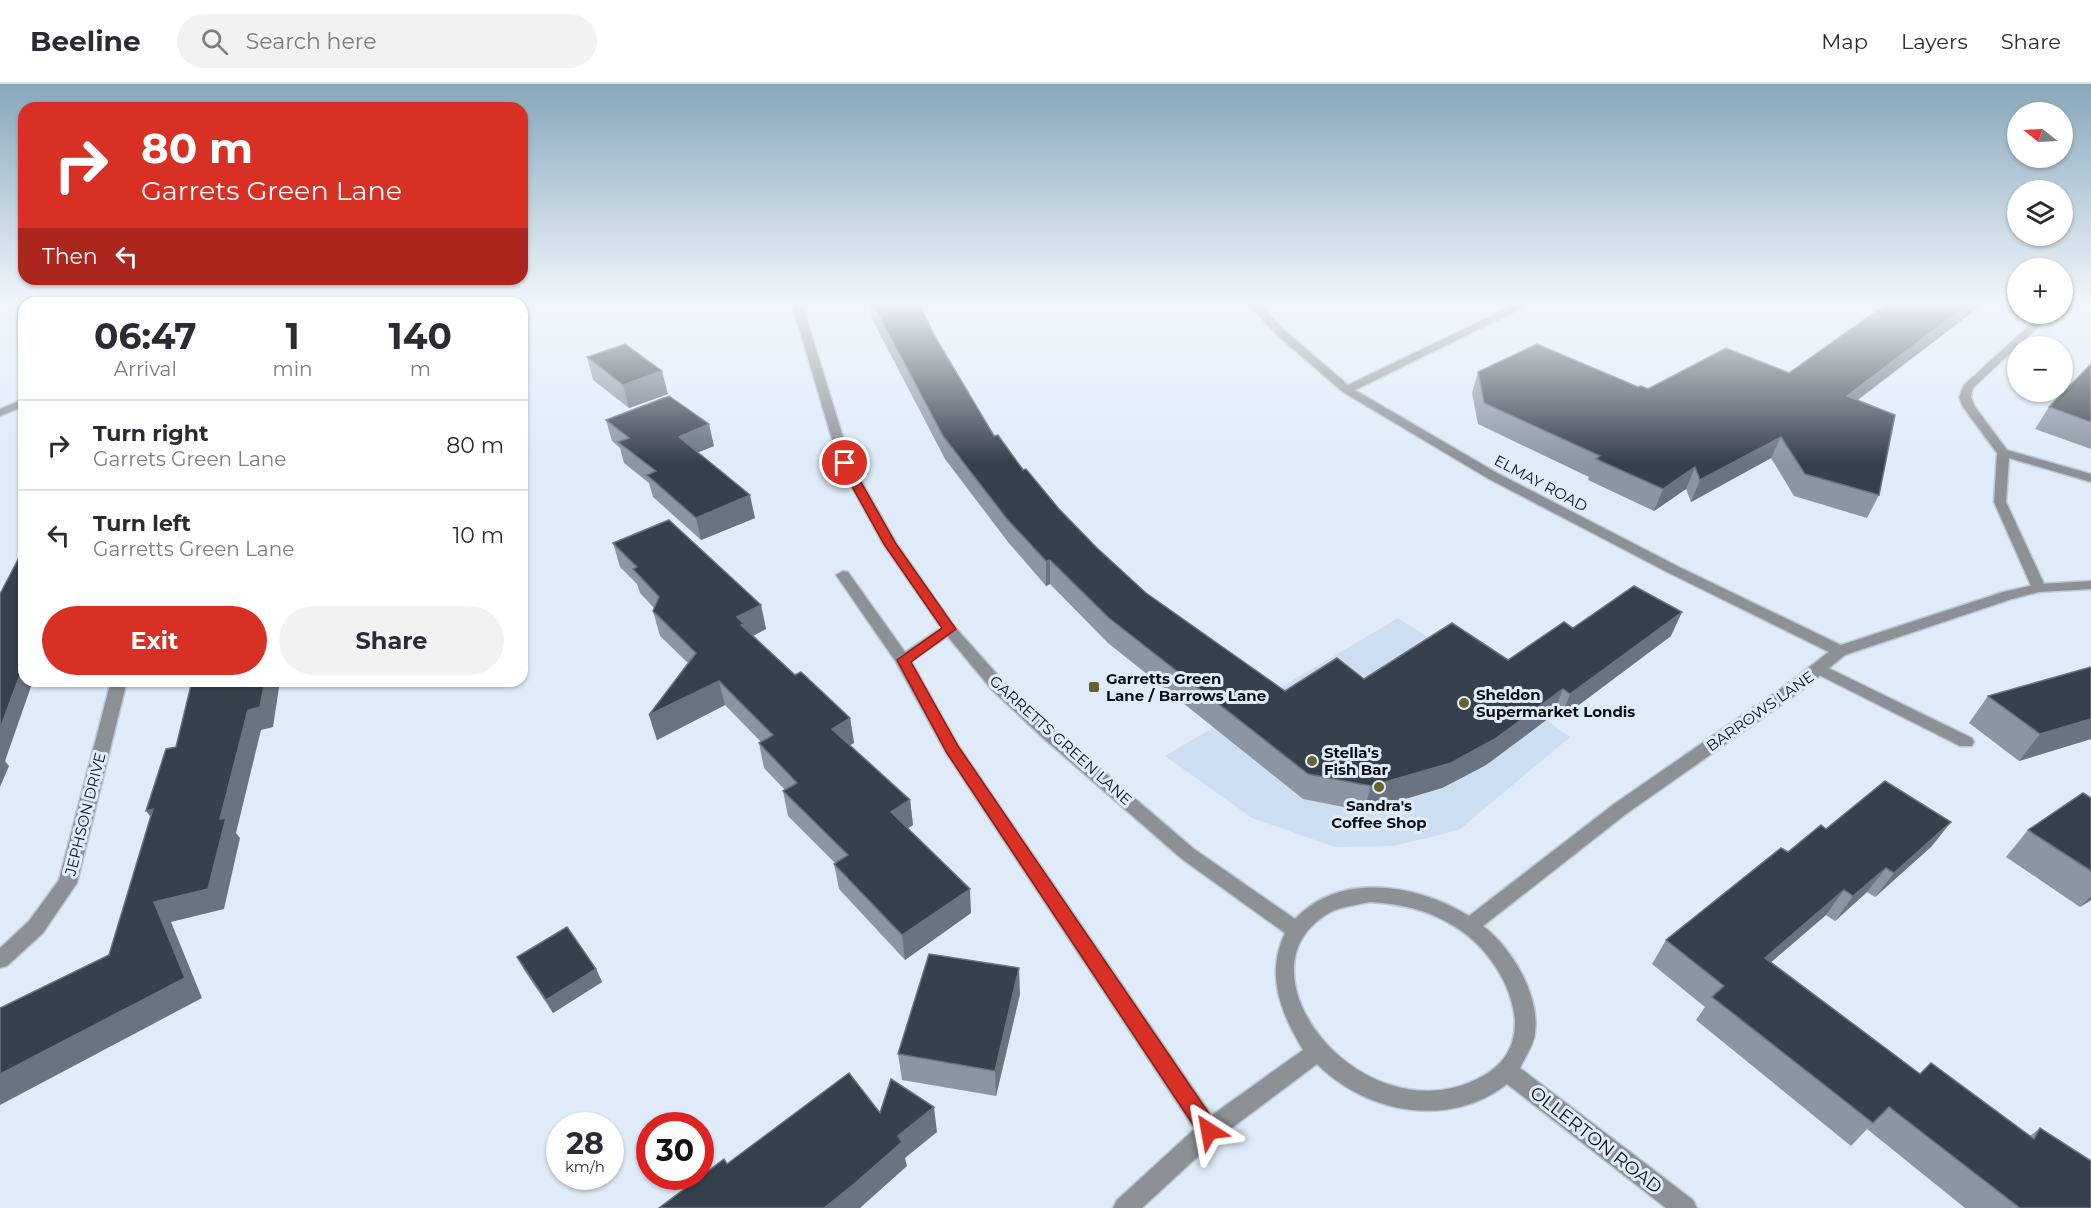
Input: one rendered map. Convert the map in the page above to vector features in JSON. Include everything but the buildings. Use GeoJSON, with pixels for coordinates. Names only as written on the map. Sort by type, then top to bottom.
{"type":"FeatureCollection","features":[{"type":"Feature","properties":{"kind":"street","name":"GARRETTS GREEN LANE"},"geometry":{"type":"LineString","coordinates":[[813,356],[845,463],[890,544],[950,629],[1006,694],[1188,854],[1298,931]]}},
{"type":"Feature","properties":{"kind":"street","name":"ELMAY ROAD"},"geometry":{"type":"LineString","coordinates":[[1308,356],[1347,390],[1493,476],[1674,570],[1840,651]]}},
{"type":"Feature","properties":{"kind":"street"},"geometry":{"type":"LineString","coordinates":[[1347,390],[1416,356]]}},
{"type":"Feature","properties":{"kind":"street"},"geometry":{"type":"LineString","coordinates":[[2001,356],[1968,387],[1965,397],[1969,407],[2003,453],[2091,477]]}},
{"type":"Feature","properties":{"kind":"street"},"geometry":{"type":"LineString","coordinates":[[0,413],[18,405]]}},
{"type":"Feature","properties":{"kind":"street"},"geometry":{"type":"LineString","coordinates":[[2003,453],[2000,502],[2039,588]]}},
{"type":"Feature","properties":{"kind":"street"},"geometry":{"type":"LineString","coordinates":[[843,575],[903,660],[952,749],[1209,1131]]}},
{"type":"Feature","properties":{"kind":"street","name":"BARROWS LANE"},"geometry":{"type":"LineString","coordinates":[[1469,926],[1620,809],[1820,669],[1840,651],[2008,595],[2039,588],[2091,585]]}},
{"type":"Feature","properties":{"kind":"street"},"geometry":{"type":"LineString","coordinates":[[903,660],[950,629]]}},
{"type":"Feature","properties":{"kind":"street"},"geometry":{"type":"LineString","coordinates":[[1820,669],[1966,742]]}},
{"type":"Feature","properties":{"kind":"street","name":"JEPHSON DRIVE"},"geometry":{"type":"LineString","coordinates":[[0,960],[36,927],[68,884],[117,687]]}},
{"type":"Feature","properties":{"kind":"street"},"geometry":{"type":"LineString","coordinates":[[1370,894],[1390,895],[1429,904],[1469,926],[1504,960],[1522,998],[1525,1035],[1507,1071],[1485,1089],[1439,1103],[1394,1098],[1351,1079],[1317,1052],[1302,1032],[1286,996],[1284,964],[1290,942],[1298,931],[1311,915],[1329,904],[1370,894]]}},
{"type":"Feature","properties":{"kind":"street"},"geometry":{"type":"LineString","coordinates":[[1125,1208],[1209,1131],[1317,1052]]}},
{"type":"Feature","properties":{"kind":"street","name":"OLLERTON ROAD"},"geometry":{"type":"LineString","coordinates":[[1507,1071],[1685,1208]]}},
{"type":"Feature","properties":{"kind":"shaded area"},"geometry":{"type":"Polygon","coordinates":[[[1398,618],[1445,648],[1570,737],[1459,830],[1394,846],[1335,847],[1252,818],[1165,756],[1398,618]]]}},
{"type":"Feature","properties":{"kind":"place","name":"Garretts Green Lane / Barrows Lane"},"geometry":{"type":"Point","coordinates":[1094,687]}},
{"type":"Feature","properties":{"kind":"place","name":"Sheldon Supermarket Londis"},"geometry":{"type":"Point","coordinates":[1464,703]}},
{"type":"Feature","properties":{"kind":"place","name":"Stella's Fish Bar"},"geometry":{"type":"Point","coordinates":[1312,761]}},
{"type":"Feature","properties":{"kind":"place","name":"Sandra's Coffee Shop"},"geometry":{"type":"Point","coordinates":[1379,787]}},
{"type":"Feature","properties":{"kind":"route"},"geometry":{"type":"LineString","coordinates":[[845,463],[890,544],[950,629],[903,660],[952,749],[1209,1131]]}}]}
